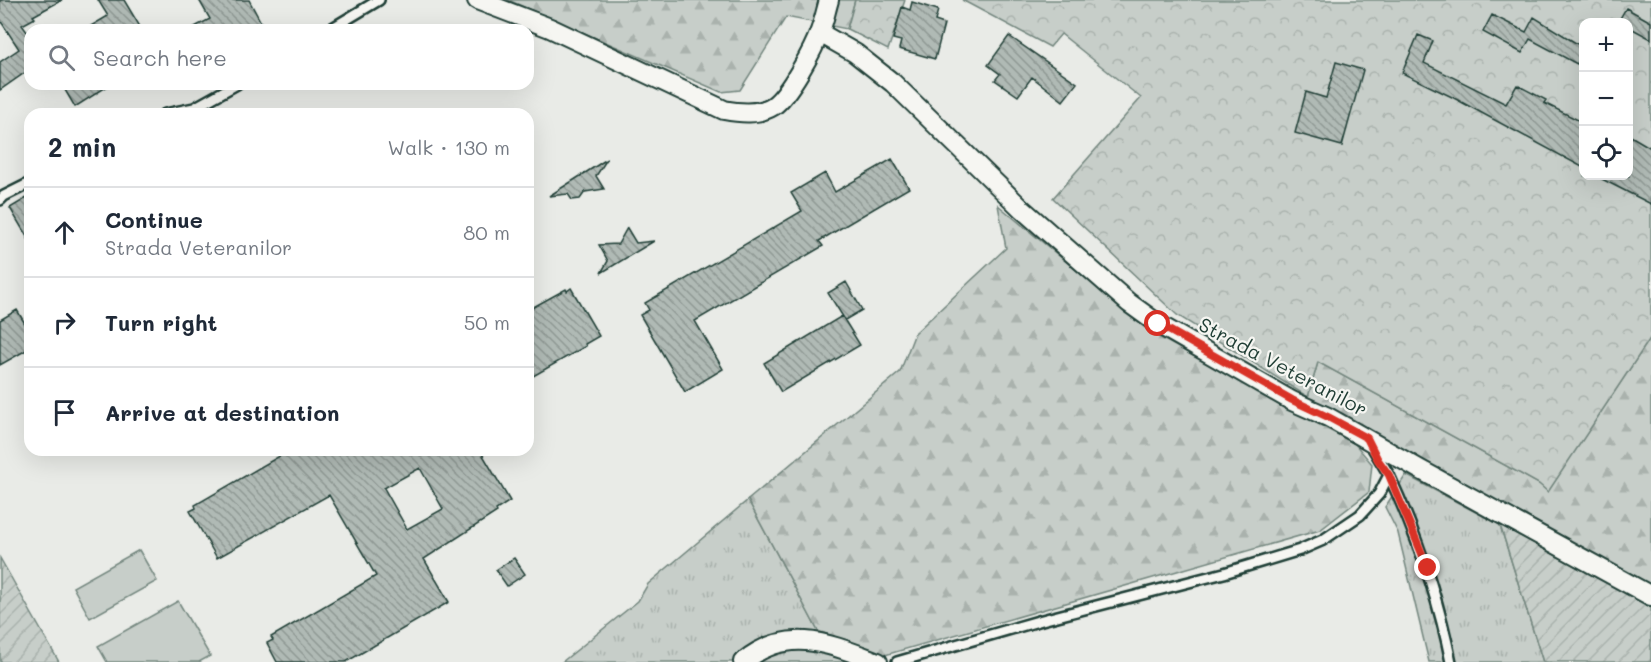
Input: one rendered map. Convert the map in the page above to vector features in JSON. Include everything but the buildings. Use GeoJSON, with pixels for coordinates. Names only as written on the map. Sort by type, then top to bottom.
{"type":"FeatureCollection","features":[{"type":"Feature","properties":{"kind":"street"},"geometry":{"type":"LineString","coordinates":[[477,0],[550,28],[724,110],[742,114],[774,106],[787,93],[820,33],[829,0]]}},
{"type":"Feature","properties":{"kind":"street","name":"Strada Veteranilor"},"geometry":{"type":"LineString","coordinates":[[820,33],[855,53],[893,83],[1022,209],[1129,303],[1158,324],[1292,400],[1367,438],[1419,469],[1651,596]]}},
{"type":"Feature","properties":{"kind":"street"},"geometry":{"type":"LineString","coordinates":[[743,662],[778,642],[802,639],[878,662]]}},
{"type":"Feature","properties":{"kind":"lane"},"geometry":{"type":"LineString","coordinates":[[339,24],[379,0]]}},
{"type":"Feature","properties":{"kind":"lane"},"geometry":{"type":"LineString","coordinates":[[194,108],[226,90]]}},
{"type":"Feature","properties":{"kind":"lane"},"geometry":{"type":"LineString","coordinates":[[0,201],[4,196],[24,186]]}},
{"type":"Feature","properties":{"kind":"lane"},"geometry":{"type":"LineString","coordinates":[[1367,438],[1389,475],[1428,568],[1442,615],[1451,662]]}},
{"type":"Feature","properties":{"kind":"lane"},"geometry":{"type":"LineString","coordinates":[[897,662],[1042,620],[1224,573],[1300,550],[1360,515],[1378,494],[1389,475]]}},
{"type":"Feature","properties":{"kind":"green space"},"geometry":{"type":"Polygon","coordinates":[[[508,0],[855,0],[847,29],[786,17],[740,90],[721,92],[508,0]]]}},
{"type":"Feature","properties":{"kind":"green space"},"geometry":{"type":"Polygon","coordinates":[[[855,0],[905,0],[888,50],[847,29],[855,0]]]}},
{"type":"Feature","properties":{"kind":"green space"},"geometry":{"type":"Polygon","coordinates":[[[962,0],[1651,0],[1651,337],[1548,492],[1539,484],[1318,362],[1308,397],[1177,315],[1053,198],[1141,98],[1061,34],[1050,47],[962,0]]]}},
{"type":"Feature","properties":{"kind":"green space"},"geometry":{"type":"Polygon","coordinates":[[[998,205],[1153,334],[1355,444],[1372,464],[1369,492],[1320,530],[885,655],[818,631],[748,500],[900,372],[915,333],[1006,248],[998,205]]]}},
{"type":"Feature","properties":{"kind":"green space"},"geometry":{"type":"Polygon","coordinates":[[[1651,337],[1651,588],[1308,397],[1318,362],[1548,491],[1651,337]]]}},
{"type":"Feature","properties":{"kind":"green space"},"geometry":{"type":"Polygon","coordinates":[[[1406,475],[1500,525],[1543,662],[1429,662],[1398,533],[1385,507],[1406,475]]]}},
{"type":"Feature","properties":{"kind":"green space"},"geometry":{"type":"Polygon","coordinates":[[[748,500],[818,631],[885,655],[857,662],[562,662],[638,601],[648,584],[748,500]]]}},
{"type":"Feature","properties":{"kind":"green space"},"geometry":{"type":"Polygon","coordinates":[[[1500,525],[1651,607],[1651,662],[1543,662],[1500,525]]]}},
{"type":"Feature","properties":{"kind":"green space"},"geometry":{"type":"Polygon","coordinates":[[[139,550],[157,581],[90,618],[73,587],[139,550]]]}},
{"type":"Feature","properties":{"kind":"green space"},"geometry":{"type":"Polygon","coordinates":[[[0,558],[59,662],[0,662],[0,558]]]}},
{"type":"Feature","properties":{"kind":"green space"},"geometry":{"type":"Polygon","coordinates":[[[178,601],[210,656],[199,662],[107,662],[98,646],[178,601]]]}},
{"type":"Feature","properties":{"kind":"route"},"geometry":{"type":"LineString","coordinates":[[1158,324],[1292,400],[1367,438],[1389,475],[1428,568]]}}]}
